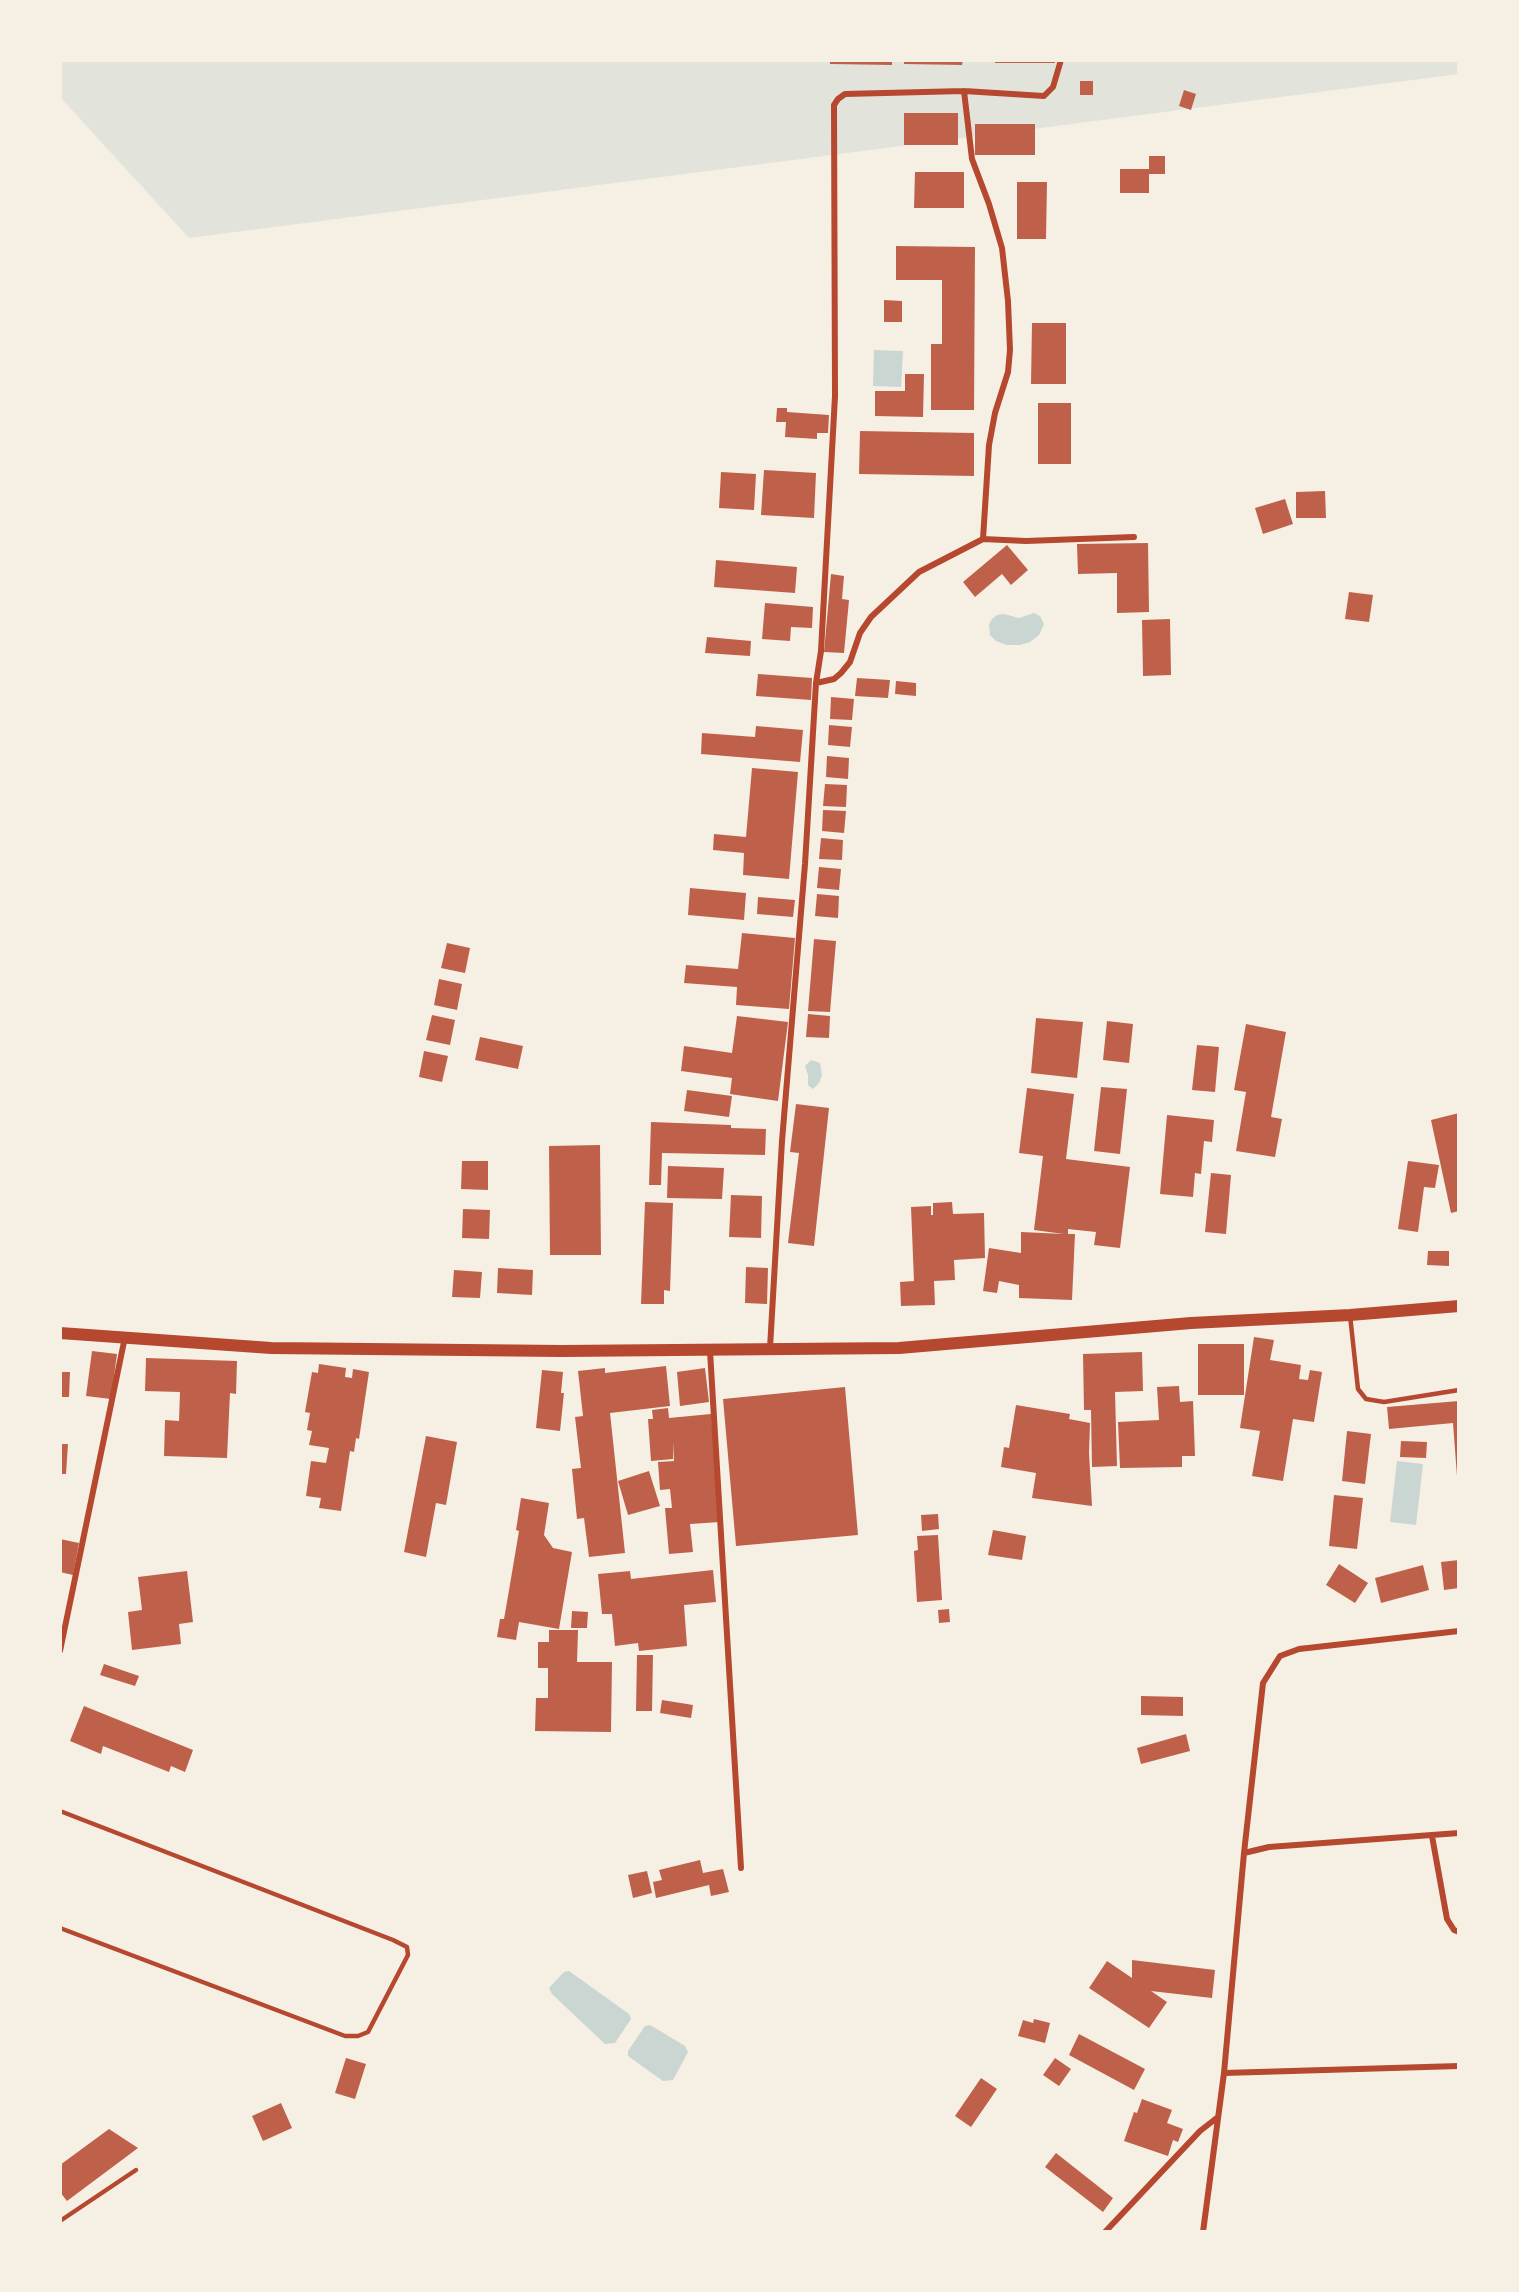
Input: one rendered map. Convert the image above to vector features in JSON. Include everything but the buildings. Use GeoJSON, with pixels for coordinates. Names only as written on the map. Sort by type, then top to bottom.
{"type":"FeatureCollection","features":[{"type":"Feature","properties":{"kind":"main road"},"geometry":{"type":"LineString","coordinates":[[60,1334],[271,1348],[550,1351],[899,1348],[1191,1323],[1350,1315],[1459,1306]]}},
{"type":"Feature","properties":{"kind":"street"},"geometry":{"type":"LineString","coordinates":[[770,1348],[782,1141],[805,864],[816,683],[821,651],[836,396],[834,105],[845,94],[964,91],[1044,96],[1053,87],[1061,60]]}},
{"type":"Feature","properties":{"kind":"street"},"geometry":{"type":"LineString","coordinates":[[964,91],[972,159],[1002,248],[1008,301],[1010,350],[1008,372],[995,413],[989,445],[983,539]]}},
{"type":"Feature","properties":{"kind":"street"},"geometry":{"type":"LineString","coordinates":[[816,683],[834,679],[842,673],[850,662],[860,633],[871,617],[919,572],[983,539],[1026,541],[1134,537]]}},
{"type":"Feature","properties":{"kind":"street"},"geometry":{"type":"LineString","coordinates":[[60,1651],[125,1337]]}},
{"type":"Feature","properties":{"kind":"street"},"geometry":{"type":"LineString","coordinates":[[710,1350],[741,1868]]}},
{"type":"Feature","properties":{"kind":"street"},"geometry":{"type":"LineString","coordinates":[[1203,2232],[1224,2073],[1244,1853],[1263,1683],[1280,1656],[1299,1649],[1459,1630]]}},
{"type":"Feature","properties":{"kind":"street"},"geometry":{"type":"LineString","coordinates":[[1244,1853],[1269,1847],[1459,1833]]}},
{"type":"Feature","properties":{"kind":"street"},"geometry":{"type":"LineString","coordinates":[[1432,1836],[1447,1919],[1454,1930],[1459,1932]]}},
{"type":"Feature","properties":{"kind":"street"},"geometry":{"type":"LineString","coordinates":[[1224,2073],[1459,2066]]}},
{"type":"Feature","properties":{"kind":"street"},"geometry":{"type":"LineString","coordinates":[[1105,2232],[1200,2131],[1218,2117]]}},
{"type":"Feature","properties":{"kind":"lane"},"geometry":{"type":"LineString","coordinates":[[1350,1315],[1358,1389],[1366,1399],[1384,1402],[1459,1390]]}},
{"type":"Feature","properties":{"kind":"lane"},"geometry":{"type":"LineString","coordinates":[[60,1811],[393,1940],[407,1947],[408,1955],[368,2032],[358,2036],[345,2036],[60,1928]]}},
{"type":"Feature","properties":{"kind":"lane"},"geometry":{"type":"LineString","coordinates":[[60,2221],[135,2170]]}},
{"type":"Feature","properties":{"kind":"shaded area"},"geometry":{"type":"Polygon","coordinates":[[[60,60],[1459,60],[1459,74],[189,238],[60,97],[60,60]]]}},
{"type":"Feature","properties":{"kind":"shaded area"},"geometry":{"type":"Polygon","coordinates":[[[874,350],[903,351],[901,387],[873,386],[874,350]]]}},
{"type":"Feature","properties":{"kind":"shaded area"},"geometry":{"type":"Polygon","coordinates":[[[1034,613],[1040,616],[1044,624],[1039,635],[1030,642],[1007,645],[996,641],[990,635],[989,625],[997,615],[1004,614],[1019,618],[1034,613]]]}},
{"type":"Feature","properties":{"kind":"shaded area"},"geometry":{"type":"Polygon","coordinates":[[[811,1060],[820,1063],[822,1075],[819,1083],[813,1089],[808,1085],[805,1066],[811,1060]]]}},
{"type":"Feature","properties":{"kind":"shaded area"},"geometry":{"type":"Polygon","coordinates":[[[1397,1461],[1423,1464],[1416,1525],[1390,1522],[1397,1461]]]}},
{"type":"Feature","properties":{"kind":"shaded area"},"geometry":{"type":"Polygon","coordinates":[[[569,1971],[629,2014],[631,2019],[615,2043],[605,2044],[552,1994],[549,1988],[564,1972],[569,1971]]]}},
{"type":"Feature","properties":{"kind":"shaded area"},"geometry":{"type":"Polygon","coordinates":[[[650,2025],[685,2046],[688,2052],[673,2080],[663,2081],[628,2056],[628,2051],[645,2026],[650,2025]]]}}]}
